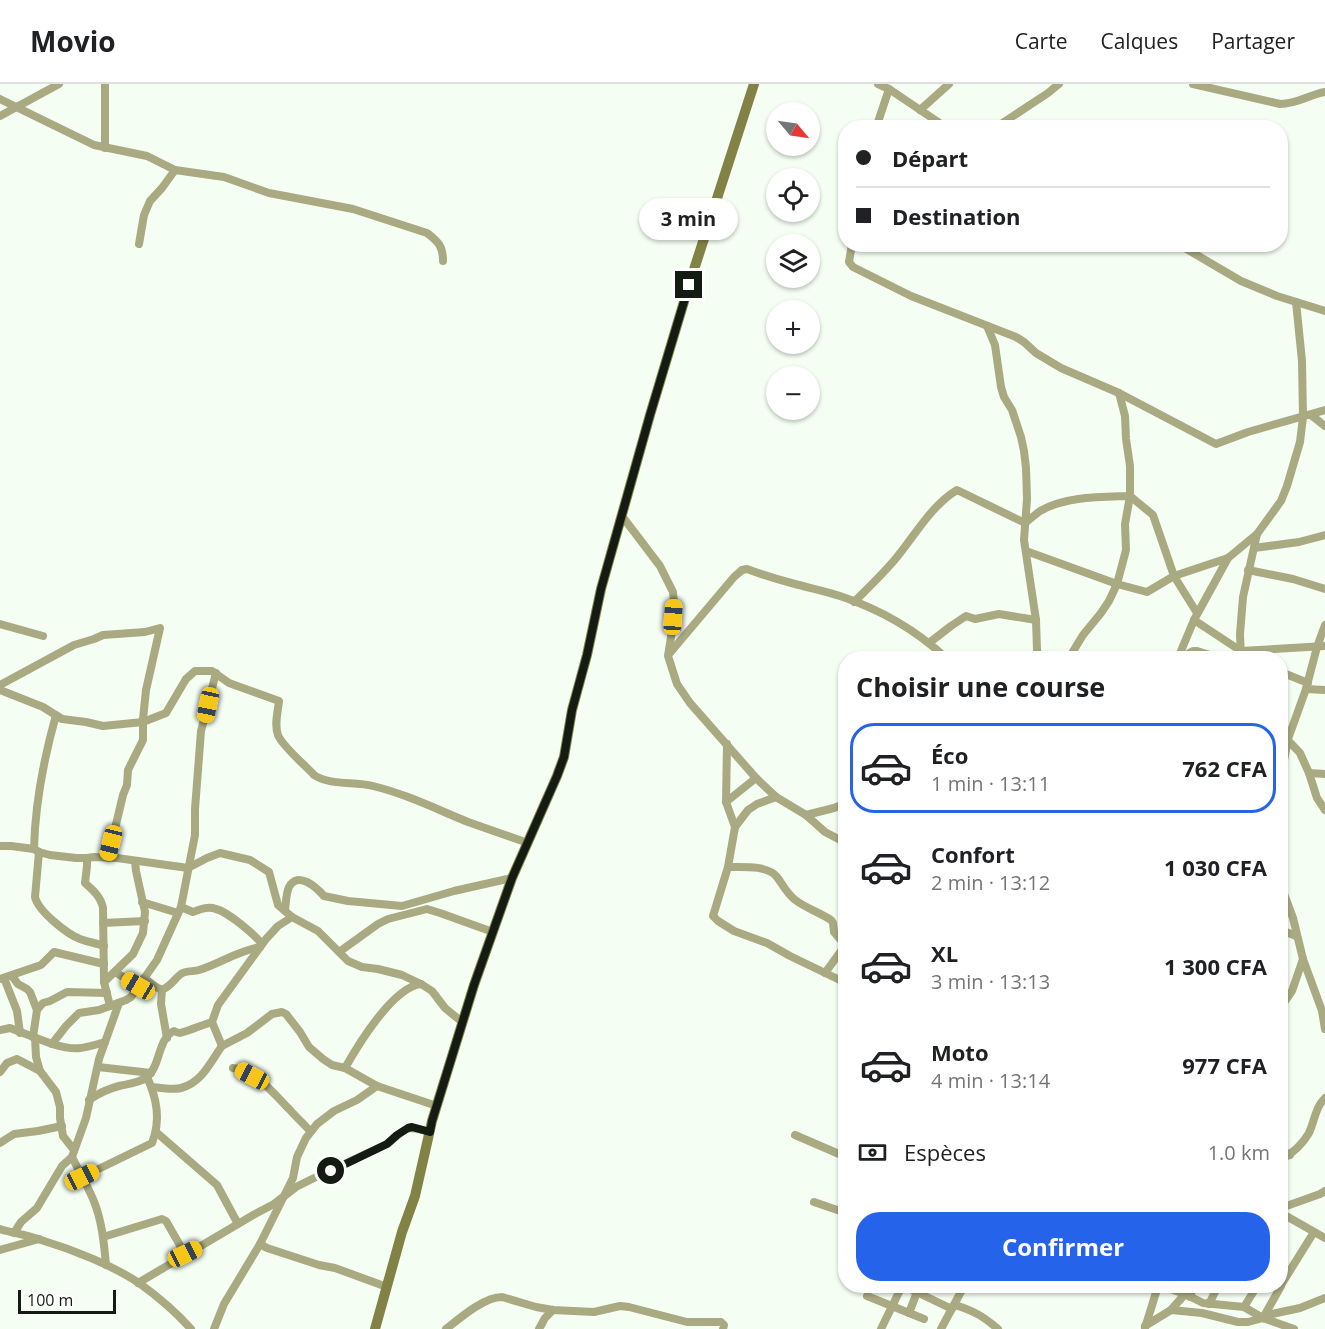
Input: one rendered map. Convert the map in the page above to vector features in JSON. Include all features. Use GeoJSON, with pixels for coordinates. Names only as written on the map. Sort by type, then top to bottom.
{"type":"FeatureCollection","features":[{"type":"Feature","properties":{"kind":"street"},"geometry":{"type":"LineString","coordinates":[[0,116],[58,84]]}},
{"type":"Feature","properties":{"kind":"street"},"geometry":{"type":"LineString","coordinates":[[105,84],[105,148]]}},
{"type":"Feature","properties":{"kind":"street"},"geometry":{"type":"LineString","coordinates":[[375,1329],[402,1232],[415,1196],[437,1106],[462,1022],[512,878],[564,757],[572,710],[601,589],[650,415],[754,84]]}},
{"type":"Feature","properties":{"kind":"street"},"geometry":{"type":"LineString","coordinates":[[878,84],[935,120]]}},
{"type":"Feature","properties":{"kind":"street"},"geometry":{"type":"LineString","coordinates":[[921,110],[949,84]]}},
{"type":"Feature","properties":{"kind":"street"},"geometry":{"type":"LineString","coordinates":[[1006,120],[1059,84]]}},
{"type":"Feature","properties":{"kind":"street"},"geometry":{"type":"LineString","coordinates":[[1193,84],[1280,104],[1292,104],[1325,92]]}},
{"type":"Feature","properties":{"kind":"street"},"geometry":{"type":"LineString","coordinates":[[879,120],[889,89]]}},
{"type":"Feature","properties":{"kind":"street"},"geometry":{"type":"LineString","coordinates":[[0,99],[94,145],[147,156],[175,170],[224,177],[269,193],[353,209],[427,233],[443,249],[443,261]]}},
{"type":"Feature","properties":{"kind":"street"},"geometry":{"type":"LineString","coordinates":[[139,244],[144,215],[150,201],[175,170]]}},
{"type":"Feature","properties":{"kind":"street"},"geometry":{"type":"LineString","coordinates":[[851,252],[849,262],[853,267],[903,292],[1017,337],[1036,353],[1061,368],[1119,393],[1216,444],[1248,432],[1325,411]]}},
{"type":"Feature","properties":{"kind":"street"},"geometry":{"type":"LineString","coordinates":[[1191,252],[1241,282],[1325,311]]}},
{"type":"Feature","properties":{"kind":"street"},"geometry":{"type":"LineString","coordinates":[[1026,551],[1117,584],[1147,592],[1174,576],[1228,558],[1257,534],[1281,501],[1307,416],[1296,302]]}},
{"type":"Feature","properties":{"kind":"street"},"geometry":{"type":"LineString","coordinates":[[987,326],[995,345],[1004,397],[1011,410],[1023,446],[1027,482],[1026,551],[1036,620],[1037,651]]}},
{"type":"Feature","properties":{"kind":"street"},"geometry":{"type":"LineString","coordinates":[[1073,651],[1105,608],[1117,584],[1126,549],[1125,524],[1130,496],[1130,466],[1125,416],[1119,393]]}},
{"type":"Feature","properties":{"kind":"street"},"geometry":{"type":"LineString","coordinates":[[1307,416],[1325,426]]}},
{"type":"Feature","properties":{"kind":"street"},"geometry":{"type":"LineString","coordinates":[[854,602],[896,558],[921,524],[955,491],[960,491],[1025,523]]}},
{"type":"Feature","properties":{"kind":"street"},"geometry":{"type":"LineString","coordinates":[[1025,523],[1040,511],[1066,502],[1096,497],[1130,496],[1153,515],[1174,576],[1196,617],[1234,651]]}},
{"type":"Feature","properties":{"kind":"street"},"geometry":{"type":"LineString","coordinates":[[622,516],[660,566],[673,592],[673,621],[668,656],[676,684],[756,778],[776,797],[806,815],[825,832],[838,839]]}},
{"type":"Feature","properties":{"kind":"street"},"geometry":{"type":"LineString","coordinates":[[1241,651],[1241,613],[1257,534]]}},
{"type":"Feature","properties":{"kind":"street"},"geometry":{"type":"LineString","coordinates":[[1254,548],[1299,542],[1325,535]]}},
{"type":"Feature","properties":{"kind":"street"},"geometry":{"type":"LineString","coordinates":[[1182,651],[1196,617],[1228,558]]}},
{"type":"Feature","properties":{"kind":"street"},"geometry":{"type":"LineString","coordinates":[[668,656],[730,581],[742,570],[747,569],[854,602],[896,621],[938,651]]}},
{"type":"Feature","properties":{"kind":"street"},"geometry":{"type":"LineString","coordinates":[[1248,570],[1293,579],[1325,589]]}},
{"type":"Feature","properties":{"kind":"street"},"geometry":{"type":"LineString","coordinates":[[929,643],[966,616],[978,619],[999,614],[1036,620]]}},
{"type":"Feature","properties":{"kind":"street"},"geometry":{"type":"LineString","coordinates":[[0,624],[43,636]]}},
{"type":"Feature","properties":{"kind":"street"},"geometry":{"type":"LineString","coordinates":[[1325,625],[1321,646],[1288,739],[1300,753],[1317,798],[1325,810]]}},
{"type":"Feature","properties":{"kind":"street"},"geometry":{"type":"LineString","coordinates":[[0,687],[74,645],[103,635],[145,632],[160,628],[146,690],[143,740],[128,770],[127,785],[108,858]]}},
{"type":"Feature","properties":{"kind":"street"},"geometry":{"type":"LineString","coordinates":[[1285,651],[1321,646]]}},
{"type":"Feature","properties":{"kind":"street"},"geometry":{"type":"LineString","coordinates":[[0,687],[44,707],[62,719],[103,726],[143,722],[166,713],[192,673],[212,670],[230,683],[279,701],[277,734],[284,744],[319,778],[325,781],[372,786],[406,796],[528,843]]}},
{"type":"Feature","properties":{"kind":"street"},"geometry":{"type":"LineString","coordinates":[[52,1044],[79,1013],[99,1011],[131,997],[157,960],[179,910],[195,835],[201,731],[216,673]]}},
{"type":"Feature","properties":{"kind":"street"},"geometry":{"type":"LineString","coordinates":[[1288,676],[1307,686],[1325,690]]}},
{"type":"Feature","properties":{"kind":"street"},"geometry":{"type":"LineString","coordinates":[[56,715],[42,772],[36,819],[36,902],[54,921],[71,934],[104,946]]}},
{"type":"Feature","properties":{"kind":"street"},"geometry":{"type":"LineString","coordinates":[[727,744],[726,802],[735,827]]}},
{"type":"Feature","properties":{"kind":"street"},"geometry":{"type":"LineString","coordinates":[[1309,773],[1325,774]]}},
{"type":"Feature","properties":{"kind":"street"},"geometry":{"type":"LineString","coordinates":[[726,802],[756,778]]}},
{"type":"Feature","properties":{"kind":"street"},"geometry":{"type":"LineString","coordinates":[[776,797],[747,810],[735,827],[728,867],[714,916],[718,921],[743,935],[768,943],[838,979]]}},
{"type":"Feature","properties":{"kind":"street"},"geometry":{"type":"LineString","coordinates":[[806,815],[838,806]]}},
{"type":"Feature","properties":{"kind":"street"},"geometry":{"type":"LineString","coordinates":[[0,846],[11,846],[51,855],[117,858],[188,868],[220,853],[250,860],[269,872],[278,904],[292,917],[318,931],[345,958],[355,965],[402,975],[421,984],[432,991],[444,1008],[462,1022]]}},
{"type":"Feature","properties":{"kind":"street"},"geometry":{"type":"LineString","coordinates":[[87,858],[85,883],[102,901],[104,908],[105,982],[110,1006]]}},
{"type":"Feature","properties":{"kind":"street"},"geometry":{"type":"LineString","coordinates":[[105,982],[133,954],[143,933],[145,912],[135,861]]}},
{"type":"Feature","properties":{"kind":"street"},"geometry":{"type":"LineString","coordinates":[[728,867],[753,867],[776,875],[792,897],[831,920],[834,932],[838,936]]}},
{"type":"Feature","properties":{"kind":"street"},"geometry":{"type":"LineString","coordinates":[[285,910],[290,884],[300,879],[313,885],[324,896],[348,901],[402,906],[512,878]]}},
{"type":"Feature","properties":{"kind":"street"},"geometry":{"type":"LineString","coordinates":[[142,902],[193,912],[207,908],[219,909],[255,935],[261,945]]}},
{"type":"Feature","properties":{"kind":"street"},"geometry":{"type":"LineString","coordinates":[[1288,905],[1293,918],[1293,934],[1322,1011],[1325,1029]]}},
{"type":"Feature","properties":{"kind":"street"},"geometry":{"type":"LineString","coordinates":[[339,952],[388,919],[427,909],[493,932]]}},
{"type":"Feature","properties":{"kind":"street"},"geometry":{"type":"LineString","coordinates":[[222,1046],[212,1022],[218,1005],[261,945],[278,926],[292,917]]}},
{"type":"Feature","properties":{"kind":"street"},"geometry":{"type":"LineString","coordinates":[[103,922],[145,921]]}},
{"type":"Feature","properties":{"kind":"street"},"geometry":{"type":"LineString","coordinates":[[1288,932],[1293,934]]}},
{"type":"Feature","properties":{"kind":"street"},"geometry":{"type":"LineString","coordinates":[[1288,935],[1293,934]]}},
{"type":"Feature","properties":{"kind":"street"},"geometry":{"type":"LineString","coordinates":[[144,978],[159,989],[166,988],[181,974],[196,971],[261,945]]}},
{"type":"Feature","properties":{"kind":"street"},"geometry":{"type":"LineString","coordinates":[[5,978],[41,965],[54,952],[104,964]]}},
{"type":"Feature","properties":{"kind":"street"},"geometry":{"type":"LineString","coordinates":[[825,973],[838,955]]}},
{"type":"Feature","properties":{"kind":"street"},"geometry":{"type":"LineString","coordinates":[[1288,997],[1303,959]]}},
{"type":"Feature","properties":{"kind":"street"},"geometry":{"type":"LineString","coordinates":[[115,972],[138,986]]}},
{"type":"Feature","properties":{"kind":"street"},"geometry":{"type":"LineString","coordinates":[[5,978],[27,989],[37,1010],[34,1038],[36,1057],[40,1071],[56,1092],[63,1136],[94,1200],[104,1237],[106,1265]]}},
{"type":"Feature","properties":{"kind":"street"},"geometry":{"type":"LineString","coordinates":[[5,978],[17,1011],[20,1032]]}},
{"type":"Feature","properties":{"kind":"street"},"geometry":{"type":"LineString","coordinates":[[345,1068],[367,1033],[387,1008],[406,988],[421,984]]}},
{"type":"Feature","properties":{"kind":"street"},"geometry":{"type":"LineString","coordinates":[[162,989],[161,1004],[167,1038]]}},
{"type":"Feature","properties":{"kind":"street"},"geometry":{"type":"LineString","coordinates":[[37,1010],[43,1003],[67,992],[107,993]]}},
{"type":"Feature","properties":{"kind":"street"},"geometry":{"type":"LineString","coordinates":[[14,1233],[21,1222],[37,1208],[62,1166],[73,1153],[86,1118],[105,1042],[119,1003]]}},
{"type":"Feature","properties":{"kind":"street"},"geometry":{"type":"LineString","coordinates":[[152,1087],[180,1088],[190,1084],[209,1067],[222,1046],[272,1014],[282,1012],[322,1059],[332,1065],[345,1068],[377,1086],[437,1106]]}},
{"type":"Feature","properties":{"kind":"street"},"geometry":{"type":"LineString","coordinates":[[89,1100],[100,1092],[140,1081],[149,1075],[170,1033],[185,1032],[212,1022]]}},
{"type":"Feature","properties":{"kind":"street"},"geometry":{"type":"LineString","coordinates":[[0,1030],[10,1028],[34,1038],[73,1049],[105,1042]]}},
{"type":"Feature","properties":{"kind":"street"},"geometry":{"type":"LineString","coordinates":[[0,1072],[7,1063],[17,1059],[40,1071]]}},
{"type":"Feature","properties":{"kind":"street"},"geometry":{"type":"LineString","coordinates":[[98,1067],[149,1075]]}},
{"type":"Feature","properties":{"kind":"street"},"geometry":{"type":"LineString","coordinates":[[233,1068],[240,1069],[261,1082],[310,1131]]}},
{"type":"Feature","properties":{"kind":"street"},"geometry":{"type":"LineString","coordinates":[[82,1177],[152,1143],[158,1118],[149,1075]]}},
{"type":"Feature","properties":{"kind":"street"},"geometry":{"type":"LineString","coordinates":[[214,1329],[224,1304],[260,1244],[284,1196],[294,1174],[299,1151],[310,1131],[334,1111],[357,1100],[377,1086]]}},
{"type":"Feature","properties":{"kind":"street"},"geometry":{"type":"LineString","coordinates":[[1290,1155],[1296,1151],[1310,1131],[1315,1112],[1325,1098]]}},
{"type":"Feature","properties":{"kind":"street"},"geometry":{"type":"LineString","coordinates":[[0,1143],[14,1134],[62,1126]]}},
{"type":"Feature","properties":{"kind":"street"},"geometry":{"type":"LineString","coordinates":[[138,1282],[266,1209],[296,1187],[387,1144],[408,1128],[430,1132]]}},
{"type":"Feature","properties":{"kind":"street"},"geometry":{"type":"LineString","coordinates":[[156,1132],[217,1185],[238,1224]]}},
{"type":"Feature","properties":{"kind":"street"},"geometry":{"type":"LineString","coordinates":[[795,1135],[838,1154]]}},
{"type":"Feature","properties":{"kind":"street"},"geometry":{"type":"LineString","coordinates":[[1288,1206],[1323,1195]]}},
{"type":"Feature","properties":{"kind":"street"},"geometry":{"type":"LineString","coordinates":[[814,1202],[838,1210]]}},
{"type":"Feature","properties":{"kind":"street"},"geometry":{"type":"LineString","coordinates":[[1288,1218],[1325,1238]]}},
{"type":"Feature","properties":{"kind":"street"},"geometry":{"type":"LineString","coordinates":[[104,1237],[162,1219],[166,1221],[185,1254]]}},
{"type":"Feature","properties":{"kind":"street"},"geometry":{"type":"LineString","coordinates":[[0,1229],[40,1239],[106,1265],[138,1282],[191,1329]]}},
{"type":"Feature","properties":{"kind":"street"},"geometry":{"type":"LineString","coordinates":[[1288,1274],[1314,1232]]}},
{"type":"Feature","properties":{"kind":"street"},"geometry":{"type":"LineString","coordinates":[[0,1250],[40,1239]]}},
{"type":"Feature","properties":{"kind":"street"},"geometry":{"type":"LineString","coordinates":[[260,1244],[387,1287]]}},
{"type":"Feature","properties":{"kind":"street"},"geometry":{"type":"LineString","coordinates":[[881,1329],[899,1293]]}},
{"type":"Feature","properties":{"kind":"street"},"geometry":{"type":"LineString","coordinates":[[909,1313],[917,1293]]}},
{"type":"Feature","properties":{"kind":"street"},"geometry":{"type":"LineString","coordinates":[[919,1293],[953,1307],[969,1309],[981,1315],[998,1329]]}},
{"type":"Feature","properties":{"kind":"street"},"geometry":{"type":"LineString","coordinates":[[941,1329],[959,1293]]}},
{"type":"Feature","properties":{"kind":"street"},"geometry":{"type":"LineString","coordinates":[[1145,1328],[1158,1293]]}},
{"type":"Feature","properties":{"kind":"street"},"geometry":{"type":"LineString","coordinates":[[1182,1293],[1203,1303],[1244,1307],[1263,1318],[1292,1329]]}},
{"type":"Feature","properties":{"kind":"street"},"geometry":{"type":"LineString","coordinates":[[1209,1304],[1214,1293]]}},
{"type":"Feature","properties":{"kind":"street"},"geometry":{"type":"LineString","coordinates":[[1244,1307],[1253,1293]]}},
{"type":"Feature","properties":{"kind":"street"},"geometry":{"type":"LineString","coordinates":[[1263,1318],[1277,1293]]}},
{"type":"Feature","properties":{"kind":"street"},"geometry":{"type":"LineString","coordinates":[[1145,1328],[1188,1295]]}},
{"type":"Feature","properties":{"kind":"street"},"geometry":{"type":"LineString","coordinates":[[867,1296],[924,1319]]}},
{"type":"Feature","properties":{"kind":"street"},"geometry":{"type":"LineString","coordinates":[[446,1329],[467,1313],[497,1297],[553,1310],[594,1312],[620,1306],[629,1307],[687,1322],[721,1322],[724,1325],[723,1329]]}},
{"type":"Feature","properties":{"kind":"street"},"geometry":{"type":"LineString","coordinates":[[1171,1310],[1202,1313],[1243,1325],[1325,1298]]}},
{"type":"Feature","properties":{"kind":"street"},"geometry":{"type":"LineString","coordinates":[[539,1329],[553,1310]]}},
{"type":"Feature","properties":{"kind":"route"},"geometry":{"type":"LineString","coordinates":[[331,1171],[387,1144],[408,1128],[430,1132],[474,985],[512,878],[564,757],[572,710],[601,589],[689,285]]}}]}
